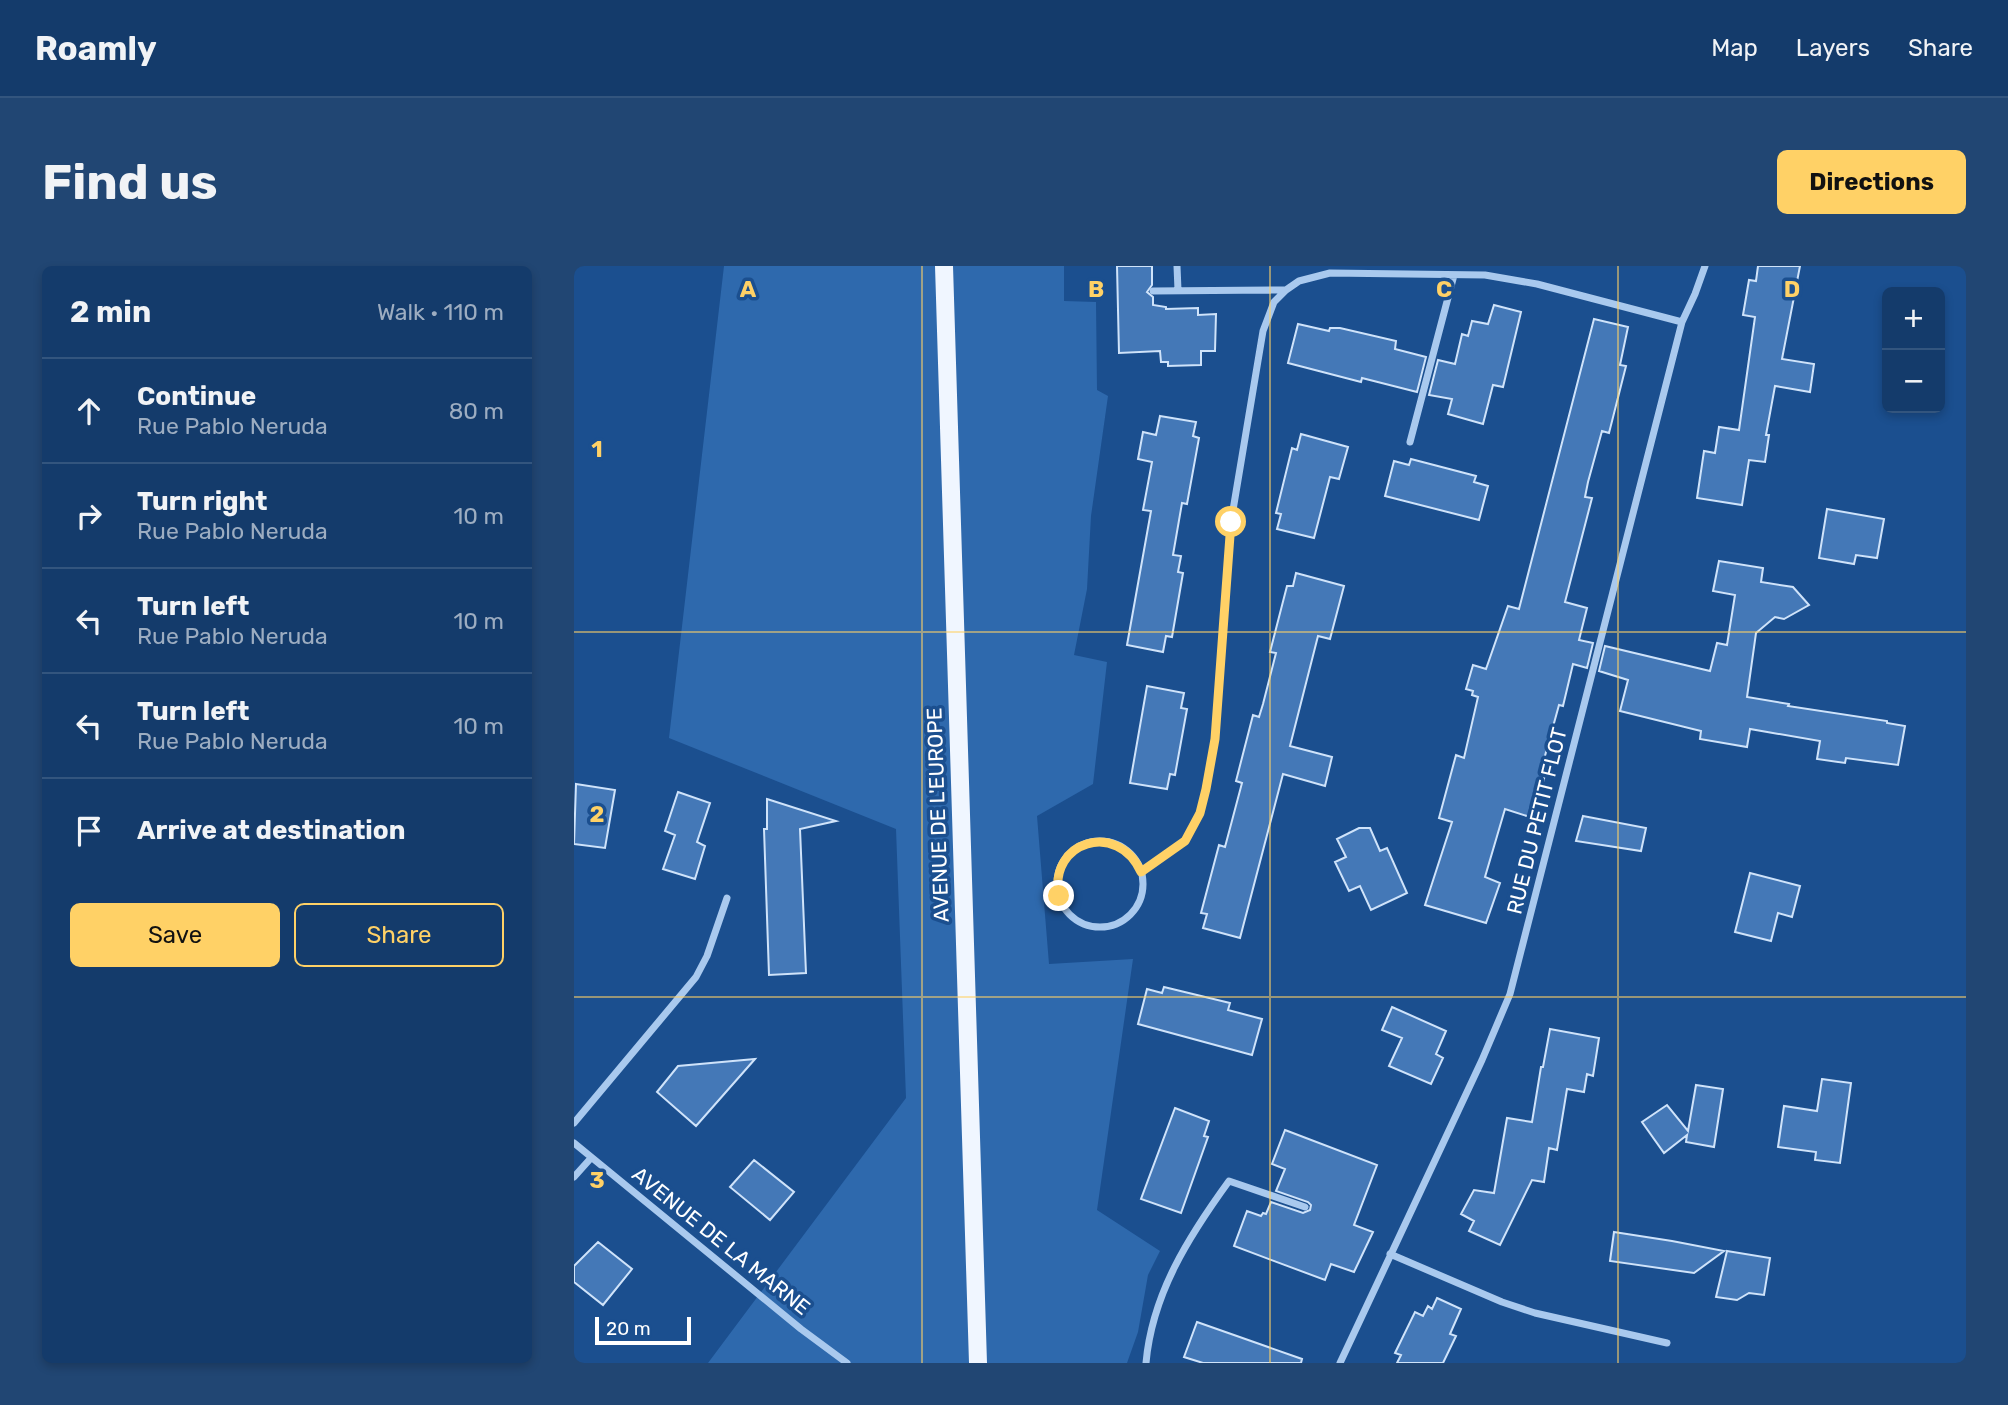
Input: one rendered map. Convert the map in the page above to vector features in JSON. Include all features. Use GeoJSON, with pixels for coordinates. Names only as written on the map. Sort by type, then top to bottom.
{"type":"FeatureCollection","features":[{"type":"Feature","properties":{"kind":"main road","name":"AVENUE DE L'EUROPE"},"geometry":{"type":"LineString","coordinates":[[944,266],[978,1363]]}},
{"type":"Feature","properties":{"kind":"street"},"geometry":{"type":"LineString","coordinates":[[1177,266],[1178,290]]}},
{"type":"Feature","properties":{"kind":"street","name":"RUE DU PETIT FLOT"},"geometry":{"type":"LineString","coordinates":[[1340,1363],[1507,1002],[1547,855],[1626,534],[1682,322],[1705,266]]}},
{"type":"Feature","properties":{"kind":"street"},"geometry":{"type":"LineString","coordinates":[[1141,872],[1185,841],[1200,813],[1206,789],[1215,739],[1234,502],[1263,331],[1274,302],[1299,281],[1330,273],[1454,275],[1510,278],[1682,322]]}},
{"type":"Feature","properties":{"kind":"street"},"geometry":{"type":"LineString","coordinates":[[1410,442],[1454,275]]}},
{"type":"Feature","properties":{"kind":"street"},"geometry":{"type":"LineString","coordinates":[[1153,291],[1286,290]]}},
{"type":"Feature","properties":{"kind":"street"},"geometry":{"type":"LineString","coordinates":[[1107,842],[1122,848],[1134,858],[1141,872],[1142,888],[1138,903],[1129,916],[1108,927],[1092,926],[1078,921],[1066,911],[1059,896],[1058,873],[1065,859],[1077,848],[1091,843],[1107,842]]}},
{"type":"Feature","properties":{"kind":"street"},"geometry":{"type":"LineString","coordinates":[[574,1123],[696,977],[707,956],[727,898]]}},
{"type":"Feature","properties":{"kind":"street","name":"AVENUE DE LA MARNE"},"geometry":{"type":"LineString","coordinates":[[574,1143],[847,1363]]}},
{"type":"Feature","properties":{"kind":"street"},"geometry":{"type":"LineString","coordinates":[[574,1177],[591,1158]]}},
{"type":"Feature","properties":{"kind":"street"},"geometry":{"type":"LineString","coordinates":[[1146,1363],[1151,1332],[1168,1280],[1190,1237],[1229,1181],[1305,1207]]}},
{"type":"Feature","properties":{"kind":"street"},"geometry":{"type":"LineString","coordinates":[[1390,1254],[1518,1307],[1667,1343]]}},
{"type":"Feature","properties":{"kind":"shaded area"},"geometry":{"type":"Polygon","coordinates":[[[724,266],[1064,266],[1064,301],[1096,302],[1097,390],[1108,396],[1091,516],[1087,589],[1074,655],[1107,662],[1093,784],[1037,816],[1049,964],[1133,959],[1097,1210],[1160,1251],[1148,1275],[1138,1332],[1127,1363],[708,1363],[906,1098],[896,829],[669,738],[724,266]]]}},
{"type":"Feature","properties":{"kind":"building"},"geometry":{"type":"Polygon","coordinates":[[[1117,266],[1152,266],[1152,285],[1147,292],[1153,297],[1153,305],[1166,309],[1198,308],[1198,315],[1216,314],[1215,351],[1201,351],[1201,365],[1168,366],[1168,362],[1161,362],[1160,351],[1119,353],[1117,266]]]}},
{"type":"Feature","properties":{"kind":"building"},"geometry":{"type":"Polygon","coordinates":[[[1758,266],[1800,266],[1782,359],[1814,364],[1810,392],[1775,386],[1766,435],[1769,435],[1765,462],[1749,460],[1742,505],[1697,498],[1704,451],[1715,453],[1719,427],[1739,430],[1755,317],[1743,315],[1749,280],[1756,281],[1758,266]]]}},
{"type":"Feature","properties":{"kind":"building"},"geometry":{"type":"Polygon","coordinates":[[[1494,305],[1521,312],[1503,387],[1493,385],[1483,424],[1448,414],[1452,399],[1429,395],[1438,360],[1455,364],[1462,334],[1468,336],[1472,321],[1488,324],[1494,305]]]}},
{"type":"Feature","properties":{"kind":"building"},"geometry":{"type":"Polygon","coordinates":[[[1594,319],[1628,327],[1620,365],[1626,366],[1609,433],[1602,431],[1588,482],[1585,497],[1592,498],[1565,602],[1587,608],[1579,640],[1593,643],[1587,668],[1573,664],[1563,706],[1559,705],[1540,774],[1545,775],[1533,818],[1505,809],[1485,877],[1500,883],[1486,923],[1425,905],[1452,822],[1439,818],[1456,755],[1464,758],[1478,697],[1472,695],[1473,691],[1466,689],[1473,665],[1486,669],[1508,606],[1519,609],[1594,319]]]}},
{"type":"Feature","properties":{"kind":"building"},"geometry":{"type":"Polygon","coordinates":[[[1298,324],[1329,331],[1330,328],[1340,328],[1396,341],[1395,349],[1426,357],[1417,392],[1362,378],[1361,382],[1288,363],[1298,324]]]}},
{"type":"Feature","properties":{"kind":"building"},"geometry":{"type":"Polygon","coordinates":[[[1160,416],[1196,422],[1193,436],[1199,438],[1187,504],[1182,503],[1173,555],[1181,556],[1178,572],[1183,573],[1172,637],[1166,636],[1163,652],[1127,645],[1151,511],[1143,510],[1152,462],[1138,459],[1143,432],[1156,435],[1160,416]]]}},
{"type":"Feature","properties":{"kind":"building"},"geometry":{"type":"Polygon","coordinates":[[[1301,434],[1348,447],[1339,479],[1330,477],[1314,538],[1277,529],[1281,514],[1276,513],[1292,448],[1297,450],[1301,434]]]}},
{"type":"Feature","properties":{"kind":"building"},"geometry":{"type":"Polygon","coordinates":[[[1411,459],[1476,476],[1474,482],[1488,486],[1479,520],[1385,496],[1394,461],[1409,465],[1411,459]]]}},
{"type":"Feature","properties":{"kind":"building"},"geometry":{"type":"Polygon","coordinates":[[[1827,509],[1884,519],[1877,558],[1856,555],[1854,564],[1819,558],[1827,509]]]}},
{"type":"Feature","properties":{"kind":"building"},"geometry":{"type":"Polygon","coordinates":[[[1719,561],[1763,568],[1761,582],[1793,587],[1809,605],[1784,619],[1775,617],[1756,633],[1747,697],[1905,726],[1898,765],[1846,758],[1845,763],[1817,759],[1820,741],[1750,729],[1747,747],[1700,739],[1701,731],[1620,711],[1628,680],[1599,671],[1605,646],[1710,671],[1717,643],[1727,645],[1735,595],[1713,591],[1719,561]]]}},
{"type":"Feature","properties":{"kind":"building"},"geometry":{"type":"Polygon","coordinates":[[[1296,573],[1344,586],[1330,639],[1318,636],[1290,746],[1332,757],[1325,786],[1283,774],[1240,938],[1203,928],[1207,914],[1201,913],[1219,845],[1225,847],[1242,783],[1236,781],[1253,715],[1259,717],[1263,704],[1276,653],[1270,652],[1287,586],[1293,586],[1296,573]]]}},
{"type":"Feature","properties":{"kind":"building"},"geometry":{"type":"Polygon","coordinates":[[[1147,686],[1184,693],[1181,708],[1187,709],[1175,775],[1170,774],[1167,789],[1130,783],[1147,686]]]}},
{"type":"Feature","properties":{"kind":"building"},"geometry":{"type":"Polygon","coordinates":[[[576,784],[615,790],[605,848],[574,844],[576,784]]]}},
{"type":"Feature","properties":{"kind":"building"},"geometry":{"type":"Polygon","coordinates":[[[678,792],[710,803],[697,842],[705,846],[695,879],[663,869],[675,835],[665,831],[678,792]]]}},
{"type":"Feature","properties":{"kind":"building"},"geometry":{"type":"Polygon","coordinates":[[[767,799],[836,821],[800,829],[806,973],[769,975],[764,829],[767,829],[767,799]]]}},
{"type":"Feature","properties":{"kind":"building"},"geometry":{"type":"Polygon","coordinates":[[[1583,816],[1646,828],[1641,851],[1576,841],[1583,816]]]}},
{"type":"Feature","properties":{"kind":"building"},"geometry":{"type":"Polygon","coordinates":[[[1359,828],[1370,828],[1380,851],[1387,848],[1407,893],[1371,910],[1360,886],[1349,891],[1335,862],[1346,857],[1337,839],[1359,828]]]}},
{"type":"Feature","properties":{"kind":"building"},"geometry":{"type":"Polygon","coordinates":[[[1750,873],[1800,886],[1792,917],[1778,913],[1771,941],[1735,932],[1750,873]]]}},
{"type":"Feature","properties":{"kind":"building"},"geometry":{"type":"Polygon","coordinates":[[[1164,987],[1230,1003],[1228,1010],[1262,1019],[1252,1055],[1138,1024],[1147,989],[1162,993],[1164,987]]]}},
{"type":"Feature","properties":{"kind":"building"},"geometry":{"type":"Polygon","coordinates":[[[1392,1007],[1446,1031],[1436,1054],[1443,1058],[1431,1084],[1389,1066],[1402,1038],[1382,1030],[1392,1007]]]}},
{"type":"Feature","properties":{"kind":"building"},"geometry":{"type":"Polygon","coordinates":[[[1550,1029],[1599,1038],[1593,1076],[1587,1074],[1584,1092],[1567,1089],[1557,1150],[1549,1148],[1544,1182],[1532,1180],[1500,1245],[1469,1231],[1474,1221],[1461,1214],[1474,1190],[1494,1193],[1507,1118],[1532,1122],[1550,1029]]]}},
{"type":"Feature","properties":{"kind":"building"},"geometry":{"type":"Polygon","coordinates":[[[755,1059],[696,1126],[657,1092],[678,1066],[755,1059]]]}},
{"type":"Feature","properties":{"kind":"building"},"geometry":{"type":"Polygon","coordinates":[[[1822,1079],[1851,1083],[1840,1163],[1815,1160],[1816,1152],[1778,1147],[1784,1106],[1817,1111],[1822,1079]]]}},
{"type":"Feature","properties":{"kind":"building"},"geometry":{"type":"Polygon","coordinates":[[[1696,1085],[1723,1089],[1714,1147],[1686,1142],[1687,1135],[1664,1153],[1642,1122],[1667,1105],[1688,1131],[1696,1085]]]}},
{"type":"Feature","properties":{"kind":"building"},"geometry":{"type":"Polygon","coordinates":[[[1175,1108],[1209,1121],[1204,1136],[1208,1137],[1181,1213],[1141,1199],[1175,1108]]]}},
{"type":"Feature","properties":{"kind":"building"},"geometry":{"type":"Polygon","coordinates":[[[1285,1130],[1377,1165],[1354,1225],[1373,1232],[1354,1272],[1331,1264],[1325,1280],[1234,1246],[1247,1211],[1261,1216],[1266,1214],[1271,1202],[1303,1213],[1310,1210],[1311,1205],[1308,1202],[1276,1191],[1285,1169],[1272,1164],[1285,1130]]]}},
{"type":"Feature","properties":{"kind":"building"},"geometry":{"type":"Polygon","coordinates":[[[754,1160],[794,1192],[770,1220],[730,1187],[754,1160]]]}},
{"type":"Feature","properties":{"kind":"building"},"geometry":{"type":"Polygon","coordinates":[[[1614,1232],[1724,1251],[1694,1273],[1610,1261],[1614,1232]]]}},
{"type":"Feature","properties":{"kind":"building"},"geometry":{"type":"Polygon","coordinates":[[[598,1242],[632,1269],[603,1305],[574,1282],[574,1266],[598,1242]]]}},
{"type":"Feature","properties":{"kind":"building"},"geometry":{"type":"Polygon","coordinates":[[[1727,1251],[1770,1258],[1764,1295],[1749,1293],[1737,1300],[1716,1297],[1727,1251]]]}},
{"type":"Feature","properties":{"kind":"building"},"geometry":{"type":"Polygon","coordinates":[[[1437,1298],[1461,1309],[1450,1334],[1456,1336],[1443,1363],[1397,1363],[1401,1355],[1395,1353],[1415,1312],[1423,1316],[1428,1306],[1432,1309],[1437,1298]]]}},
{"type":"Feature","properties":{"kind":"building"},"geometry":{"type":"Polygon","coordinates":[[[1197,1322],[1302,1359],[1301,1363],[1203,1363],[1184,1357],[1197,1322]]]}},
{"type":"Feature","properties":{"kind":"route"},"geometry":{"type":"LineString","coordinates":[[1059,896],[1058,873],[1065,859],[1077,848],[1100,842],[1115,844],[1134,858],[1141,872],[1185,841],[1192,831],[1206,789],[1215,739],[1231,522]]}}]}
